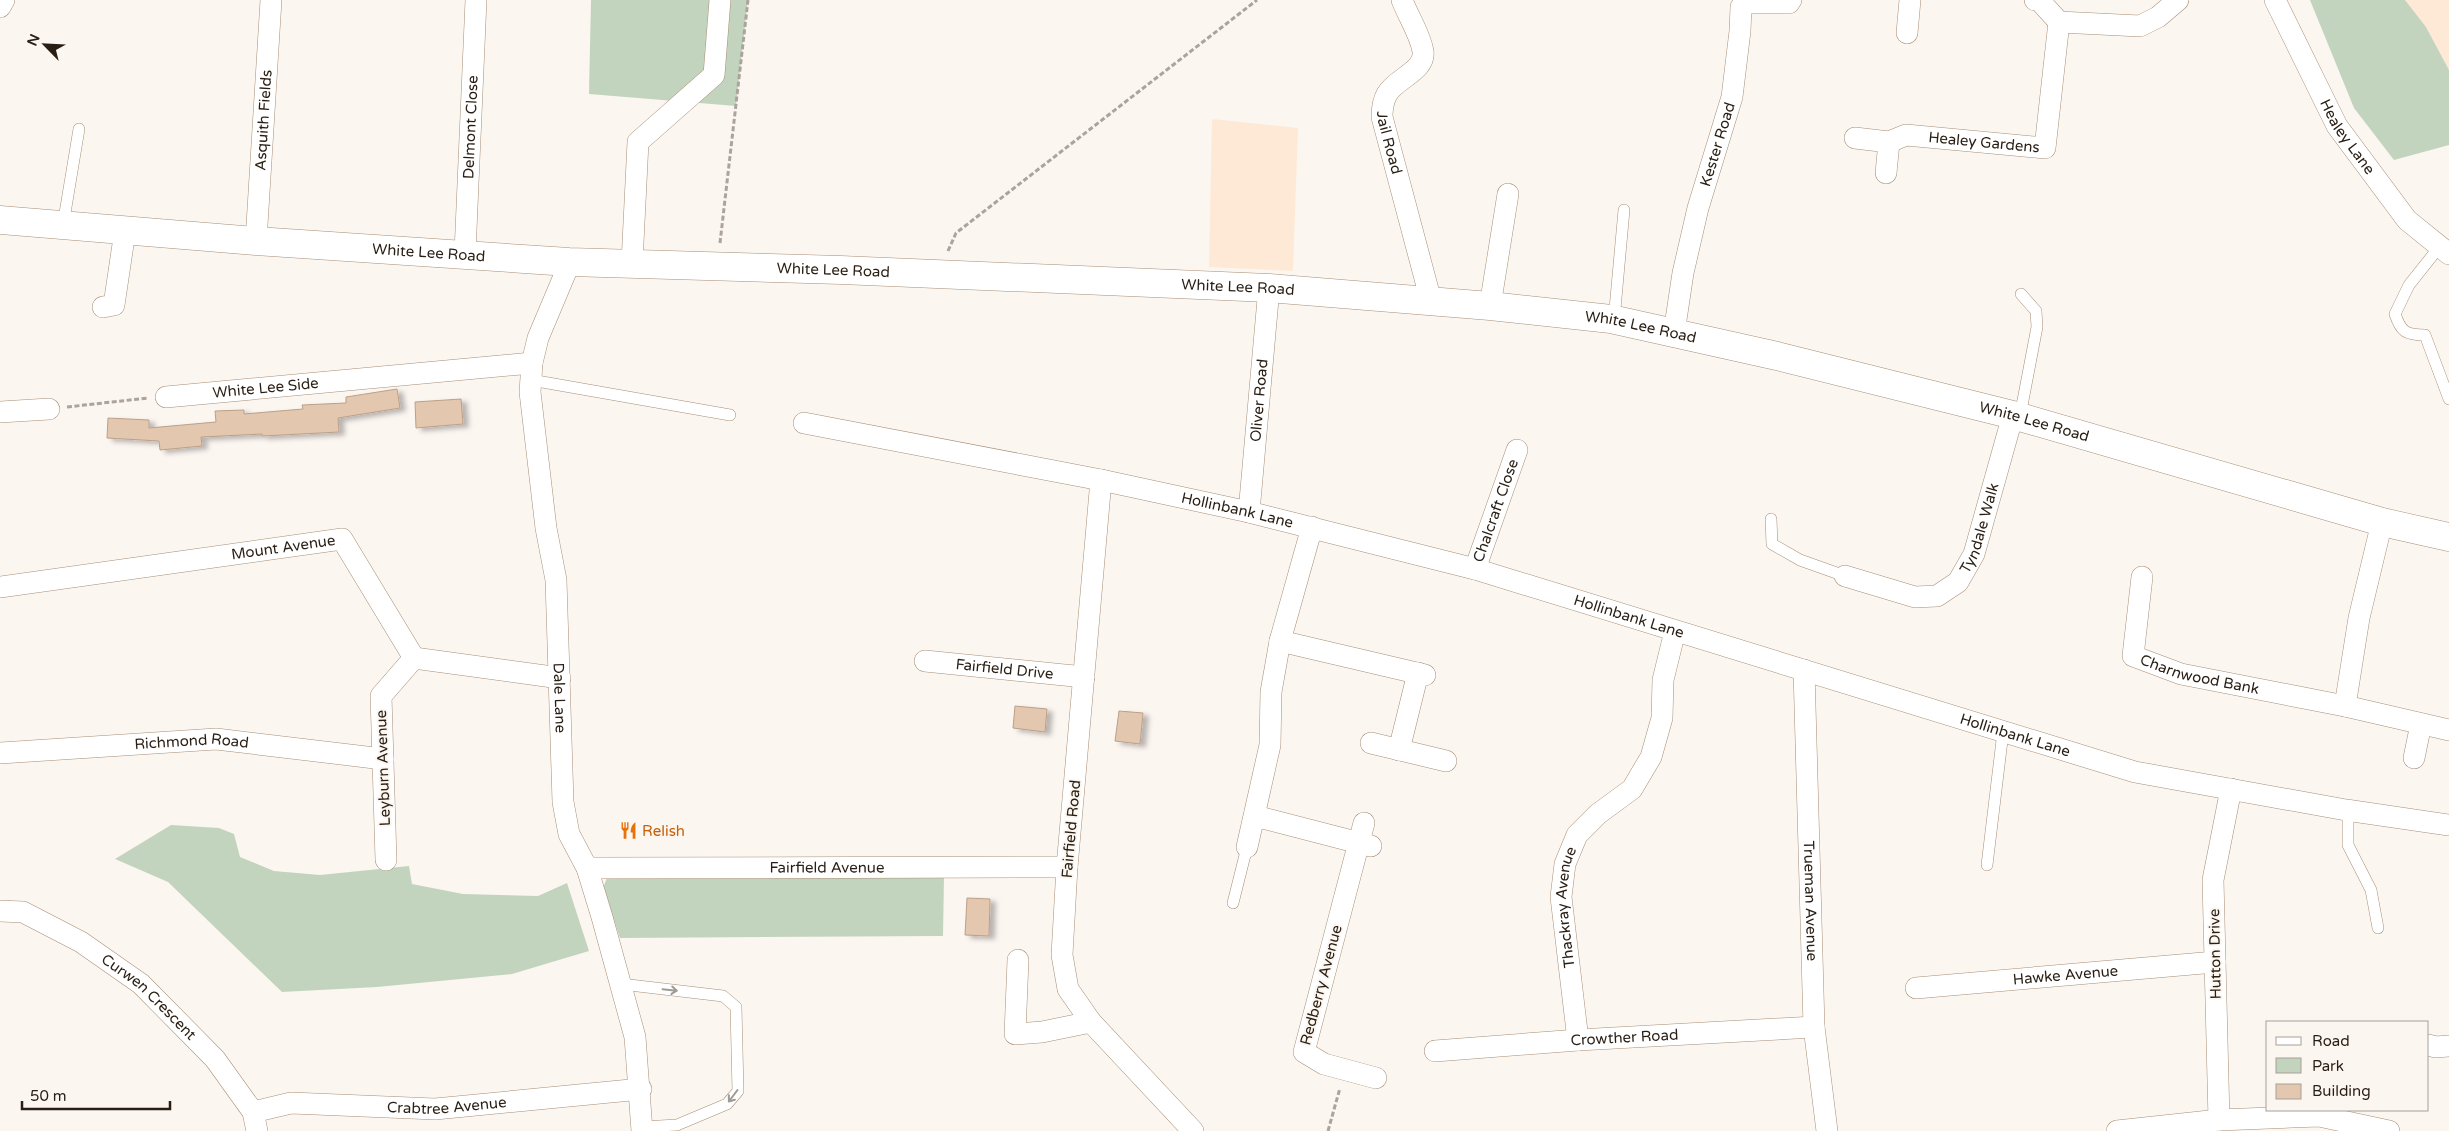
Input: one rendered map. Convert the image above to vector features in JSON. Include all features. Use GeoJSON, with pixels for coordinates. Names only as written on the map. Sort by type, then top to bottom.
{"type":"FeatureCollection","features":[{"type":"Feature","properties":{"kind":"main road","name":"White Lee Road"},"geometry":{"type":"LineString","coordinates":[[0,220],[256,241],[465,253],[570,262],[718,266],[1269,288],[1490,306],[1614,320],[1777,356],[2017,416],[2382,522],[2449,537]]}},
{"type":"Feature","properties":{"kind":"street"},"geometry":{"type":"LineString","coordinates":[[0,7],[4,0]]}},
{"type":"Feature","properties":{"kind":"street","name":"Asquith Fields"},"geometry":{"type":"LineString","coordinates":[[256,241],[271,0]]}},
{"type":"Feature","properties":{"kind":"street","name":"Delmont Close"},"geometry":{"type":"LineString","coordinates":[[465,253],[476,0]]}},
{"type":"Feature","properties":{"kind":"street"},"geometry":{"type":"LineString","coordinates":[[632,263],[638,142],[714,75],[720,0]]}},
{"type":"Feature","properties":{"kind":"street","name":"Jail Road"},"geometry":{"type":"LineString","coordinates":[[1402,0],[1423,50],[1422,60],[1420,65],[1396,82],[1387,94],[1382,117],[1431,301]]}},
{"type":"Feature","properties":{"kind":"street","name":"Kester Road"},"geometry":{"type":"LineString","coordinates":[[1674,333],[1683,273],[1698,208],[1732,97],[1741,7],[1747,3],[1789,3],[1791,0]]}},
{"type":"Feature","properties":{"kind":"street"},"geometry":{"type":"LineString","coordinates":[[1908,32],[1910,0]]}},
{"type":"Feature","properties":{"kind":"street"},"geometry":{"type":"LineString","coordinates":[[2035,0],[2039,0],[2059,22],[2140,26],[2158,17],[2178,0]]}},
{"type":"Feature","properties":{"kind":"street","name":"Healey Lane"},"geometry":{"type":"LineString","coordinates":[[2275,0],[2337,126],[2407,220],[2444,250]]}},
{"type":"Feature","properties":{"kind":"street","name":"Healey Gardens"},"geometry":{"type":"LineString","coordinates":[[1855,138],[1889,142],[1906,136],[2045,148],[2059,22]]}},
{"type":"Feature","properties":{"kind":"street"},"geometry":{"type":"LineString","coordinates":[[1886,173],[1889,142]]}},
{"type":"Feature","properties":{"kind":"street"},"geometry":{"type":"LineString","coordinates":[[1490,306],[1508,194]]}},
{"type":"Feature","properties":{"kind":"street"},"geometry":{"type":"LineString","coordinates":[[103,307],[114,305],[125,231]]}},
{"type":"Feature","properties":{"kind":"street","name":"Dale Lane"},"geometry":{"type":"LineString","coordinates":[[570,262],[538,338],[530,392],[546,528],[556,580],[563,802],[569,834],[587,868],[635,1036],[641,1089],[642,1129]]}},
{"type":"Feature","properties":{"kind":"street","name":"Oliver Road"},"geometry":{"type":"LineString","coordinates":[[1249,512],[1269,288]]}},
{"type":"Feature","properties":{"kind":"street","name":"White Lee Side"},"geometry":{"type":"LineString","coordinates":[[166,397],[532,372]]}},
{"type":"Feature","properties":{"kind":"street"},"geometry":{"type":"LineString","coordinates":[[0,412],[49,409]]}},
{"type":"Feature","properties":{"kind":"street","name":"Tyndale Walk"},"geometry":{"type":"LineString","coordinates":[[1844,576],[1915,597],[1937,596],[1958,582],[1974,554],[2017,416]]}},
{"type":"Feature","properties":{"kind":"street","name":"Hollinbank Lane"},"geometry":{"type":"LineString","coordinates":[[804,423],[1101,480],[1249,512],[1475,569],[2135,772],[2348,810],[2449,824]]}},
{"type":"Feature","properties":{"kind":"street","name":"Chalcraft Close"},"geometry":{"type":"LineString","coordinates":[[1475,569],[1517,450]]}},
{"type":"Feature","properties":{"kind":"street","name":"Fairfield Road"},"geometry":{"type":"LineString","coordinates":[[1101,480],[1067,867],[1062,956],[1068,990],[1090,1022],[1193,1131]]}},
{"type":"Feature","properties":{"kind":"street"},"geometry":{"type":"LineString","coordinates":[[2345,706],[2359,618],[2382,522]]}},
{"type":"Feature","properties":{"kind":"street"},"geometry":{"type":"LineString","coordinates":[[1247,847],[1256,816],[1270,745],[1272,692],[1280,642],[1312,528]]}},
{"type":"Feature","properties":{"kind":"street","name":"Mount Avenue"},"geometry":{"type":"LineString","coordinates":[[0,587],[342,539],[414,658]]}},
{"type":"Feature","properties":{"kind":"street","name":"Charnwood Bank"},"geometry":{"type":"LineString","coordinates":[[2142,577],[2133,656],[2181,674],[2345,706],[2449,730]]}},
{"type":"Feature","properties":{"kind":"street","name":"Thackray Avenue"},"geometry":{"type":"LineString","coordinates":[[1578,1040],[1561,897],[1565,864],[1577,835],[1598,814],[1632,789],[1652,757],[1662,718],[1664,680],[1675,631]]}},
{"type":"Feature","properties":{"kind":"street"},"geometry":{"type":"LineString","coordinates":[[1280,642],[1421,674],[1399,750]]}},
{"type":"Feature","properties":{"kind":"street"},"geometry":{"type":"LineString","coordinates":[[414,658],[560,678]]}},
{"type":"Feature","properties":{"kind":"street","name":"Leyburn Avenue"},"geometry":{"type":"LineString","coordinates":[[386,860],[381,696],[414,658]]}},
{"type":"Feature","properties":{"kind":"street","name":"Fairfield Drive"},"geometry":{"type":"LineString","coordinates":[[925,661],[1084,678]]}},
{"type":"Feature","properties":{"kind":"street","name":"Trueman Avenue"},"geometry":{"type":"LineString","coordinates":[[1804,670],[1814,1027],[1827,1131]]}},
{"type":"Feature","properties":{"kind":"street"},"geometry":{"type":"LineString","coordinates":[[2414,758],[2421,724]]}},
{"type":"Feature","properties":{"kind":"street","name":"Richmond Road"},"geometry":{"type":"LineString","coordinates":[[0,752],[216,738],[383,759]]}},
{"type":"Feature","properties":{"kind":"street"},"geometry":{"type":"LineString","coordinates":[[1371,743],[1446,761]]}},
{"type":"Feature","properties":{"kind":"street","name":"Hutton Drive"},"geometry":{"type":"LineString","coordinates":[[2219,1120],[2213,880],[2231,789]]}},
{"type":"Feature","properties":{"kind":"street","name":"Redberry Avenue"},"geometry":{"type":"LineString","coordinates":[[1256,816],[1365,837],[1304,1052],[1324,1064],[1376,1078]]}},
{"type":"Feature","properties":{"kind":"street","name":"Fairfield Avenue"},"geometry":{"type":"LineString","coordinates":[[587,868],[1067,867]]}},
{"type":"Feature","properties":{"kind":"street","name":"Curwen Crescent"},"geometry":{"type":"LineString","coordinates":[[0,911],[23,912],[81,942],[141,984],[215,1058],[255,1122]]}},
{"type":"Feature","properties":{"kind":"street"},"geometry":{"type":"LineString","coordinates":[[1018,960],[1014,1034],[1042,1032],[1090,1022]]}},
{"type":"Feature","properties":{"kind":"street","name":"Hawke Avenue"},"geometry":{"type":"LineString","coordinates":[[1916,988],[2215,962]]}},
{"type":"Feature","properties":{"kind":"street","name":"Crowther Road"},"geometry":{"type":"LineString","coordinates":[[1435,1051],[1578,1040],[1814,1027]]}},
{"type":"Feature","properties":{"kind":"street"},"geometry":{"type":"LineString","coordinates":[[2429,1045],[2449,1046]]}},
{"type":"Feature","properties":{"kind":"street","name":"Crabtree Avenue"},"geometry":{"type":"LineString","coordinates":[[255,1122],[291,1103],[435,1109],[641,1089]]}},
{"type":"Feature","properties":{"kind":"street"},"geometry":{"type":"LineString","coordinates":[[2117,1131],[2219,1120],[2319,1116],[2389,1131]]}},
{"type":"Feature","properties":{"kind":"lane"},"geometry":{"type":"LineString","coordinates":[[64,225],[79,129]]}},
{"type":"Feature","properties":{"kind":"lane"},"geometry":{"type":"LineString","coordinates":[[1614,320],[1624,210]]}},
{"type":"Feature","properties":{"kind":"lane"},"geometry":{"type":"LineString","coordinates":[[2444,250],[2409,285],[2395,314],[2400,329],[2410,335],[2425,335],[2449,399]]}},
{"type":"Feature","properties":{"kind":"lane"},"geometry":{"type":"LineString","coordinates":[[2017,416],[2037,327],[2036,311],[2021,294]]}},
{"type":"Feature","properties":{"kind":"lane"},"geometry":{"type":"LineString","coordinates":[[532,372],[730,414]]}},
{"type":"Feature","properties":{"kind":"lane"},"geometry":{"type":"LineString","coordinates":[[1771,519],[1772,544],[1800,560],[1844,576]]}},
{"type":"Feature","properties":{"kind":"lane"},"geometry":{"type":"LineString","coordinates":[[1987,866],[2003,732]]}},
{"type":"Feature","properties":{"kind":"lane"},"geometry":{"type":"LineString","coordinates":[[2348,810],[2348,845],[2371,890],[2378,928]]}},
{"type":"Feature","properties":{"kind":"lane"},"geometry":{"type":"LineString","coordinates":[[1233,903],[1247,847]]}},
{"type":"Feature","properties":{"kind":"lane"},"geometry":{"type":"LineString","coordinates":[[621,984],[724,996],[736,1007],[738,1091],[728,1104],[677,1125],[642,1129]]}},
{"type":"Feature","properties":{"kind":"path"},"geometry":{"type":"LineString","coordinates":[[718,266],[748,0]]}},
{"type":"Feature","properties":{"kind":"path"},"geometry":{"type":"LineString","coordinates":[[939,275],[956,233],[1257,0]]}},
{"type":"Feature","properties":{"kind":"path"},"geometry":{"type":"LineString","coordinates":[[49,409],[166,397]]}},
{"type":"Feature","properties":{"kind":"path"},"geometry":{"type":"LineString","coordinates":[[1328,1131],[1345,1070]]}},
{"type":"Feature","properties":{"kind":"shaded area"},"geometry":{"type":"Polygon","coordinates":[[[2405,0],[2449,0],[2449,70],[2426,27],[2405,0]]]}},
{"type":"Feature","properties":{"kind":"shaded area"},"geometry":{"type":"Polygon","coordinates":[[[1212,119],[1298,128],[1293,271],[1209,267],[1212,119]]]}},
{"type":"Feature","properties":{"kind":"green space"},"geometry":{"type":"Polygon","coordinates":[[[591,0],[748,0],[736,106],[589,94],[591,0]]]}},
{"type":"Feature","properties":{"kind":"green space"},"geometry":{"type":"Polygon","coordinates":[[[2310,0],[2405,0],[2426,27],[2449,70],[2449,145],[2394,160],[2354,108],[2310,0]]]}},
{"type":"Feature","properties":{"kind":"green space"},"geometry":{"type":"Polygon","coordinates":[[[171,825],[219,828],[234,834],[240,857],[274,871],[320,875],[409,866],[412,884],[463,894],[538,896],[567,883],[589,951],[512,974],[377,987],[282,992],[168,882],[115,859],[171,825]]]}},
{"type":"Feature","properties":{"kind":"green space"},"geometry":{"type":"Polygon","coordinates":[[[944,876],[943,936],[620,938],[603,888],[607,878],[944,876]]]}},
{"type":"Feature","properties":{"kind":"building"},"geometry":{"type":"Polygon","coordinates":[[[397,389],[400,408],[338,418],[339,432],[201,437],[202,446],[160,450],[159,441],[107,438],[108,418],[149,420],[149,428],[216,422],[215,411],[244,410],[244,414],[303,409],[302,405],[346,403],[346,397],[397,389]]]}},
{"type":"Feature","properties":{"kind":"building"},"geometry":{"type":"Polygon","coordinates":[[[461,399],[463,424],[416,428],[415,402],[461,399]]]}},
{"type":"Feature","properties":{"kind":"building"},"geometry":{"type":"Polygon","coordinates":[[[1015,706],[1047,709],[1045,732],[1013,728],[1015,706]]]}},
{"type":"Feature","properties":{"kind":"building"},"geometry":{"type":"Polygon","coordinates":[[[1119,711],[1143,713],[1140,744],[1115,741],[1119,711]]]}},
{"type":"Feature","properties":{"kind":"building"},"geometry":{"type":"Polygon","coordinates":[[[967,898],[990,899],[989,936],[965,935],[967,898]]]}},
{"type":"Feature","properties":{"kind":"place","name":"Relish"},"geometry":{"type":"Point","coordinates":[628,831]}}]}
